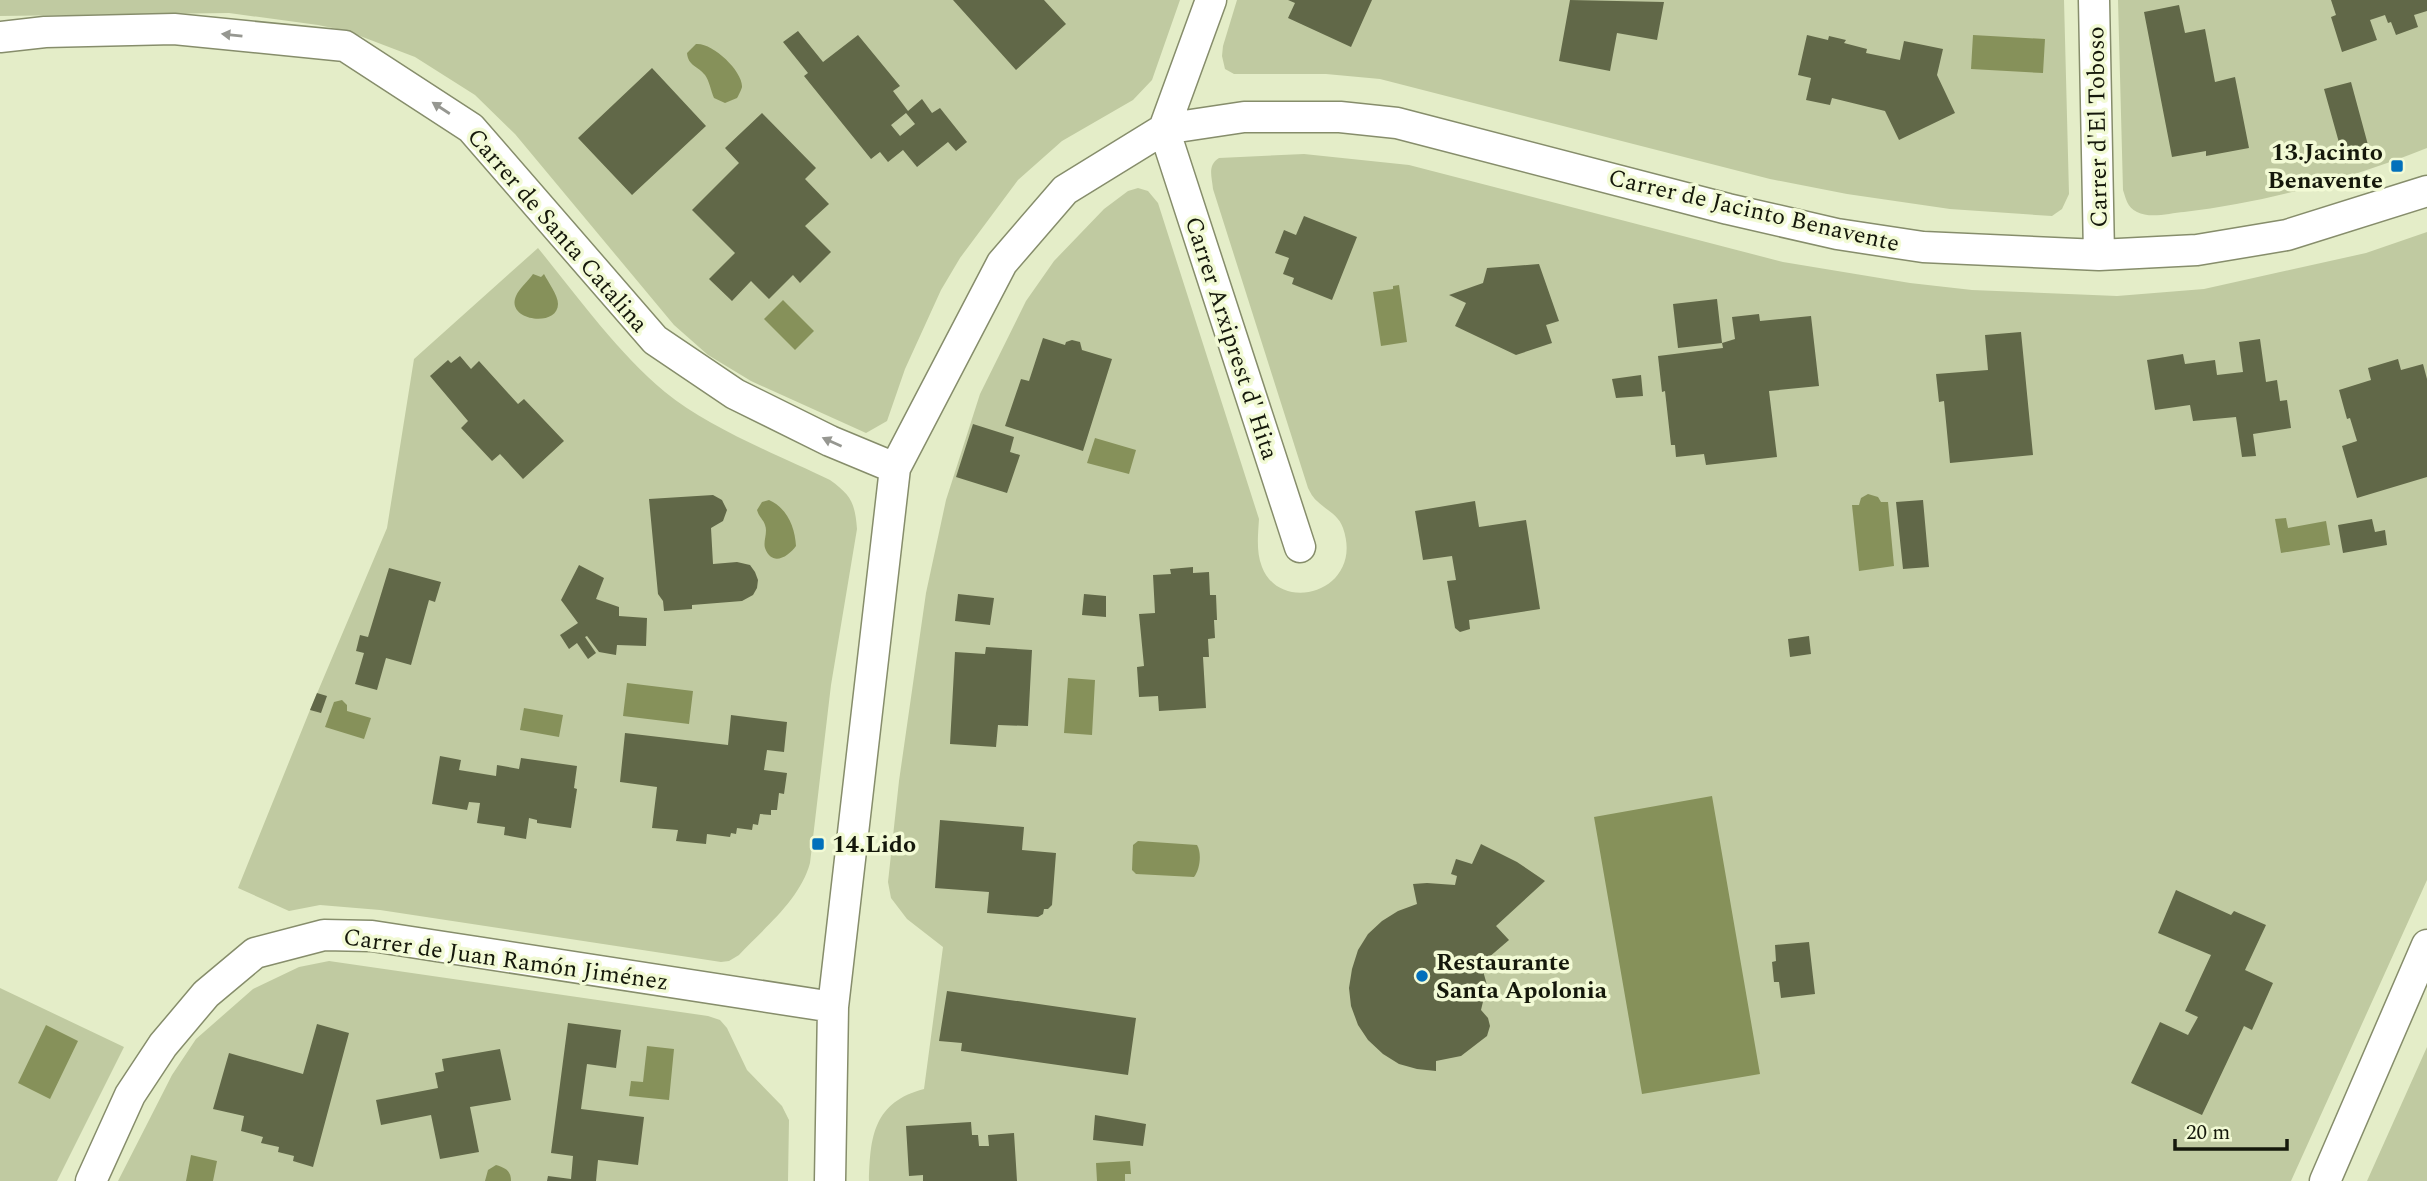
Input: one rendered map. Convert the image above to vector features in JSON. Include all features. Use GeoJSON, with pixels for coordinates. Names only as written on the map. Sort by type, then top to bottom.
{"type":"FeatureCollection","features":[{"type":"Feature","properties":{"kind":"street"},"geometry":{"type":"LineString","coordinates":[[830,1181],[833,1007],[895,468],[1002,263],[1065,190],[1164,129],[1211,0]]}},
{"type":"Feature","properties":{"kind":"street","name":"Carrer d'El Toboso"},"geometry":{"type":"LineString","coordinates":[[2094,0],[2099,255]]}},
{"type":"Feature","properties":{"kind":"street","name":"Carrer de Santa Catalina"},"geometry":{"type":"LineString","coordinates":[[0,37],[45,32],[174,29],[345,46],[471,128],[655,340],[735,394],[830,441],[895,468]]}},
{"type":"Feature","properties":{"kind":"street","name":"Carrer de Jacinto Benavente"},"geometry":{"type":"LineString","coordinates":[[1164,129],[1244,117],[1339,117],[1397,123],[1728,209],[1837,234],[1923,247],[2099,255],[2197,250],[2287,235],[2427,191]]}},
{"type":"Feature","properties":{"kind":"street","name":"Carrer Arxiprest d' Hita"},"geometry":{"type":"LineString","coordinates":[[1164,129],[1300,547]]}},
{"type":"Feature","properties":{"kind":"street","name":"Carrer de Juan Ramón Jiménez"},"geometry":{"type":"LineString","coordinates":[[91,1181],[130,1095],[163,1045],[206,993],[254,953],[324,935],[372,936],[833,1007]]}},
{"type":"Feature","properties":{"kind":"street"},"geometry":{"type":"LineString","coordinates":[[2325,1181],[2427,945]]}},
{"type":"Feature","properties":{"kind":"shaded area"},"geometry":{"type":"Polygon","coordinates":[[[0,0],[1180,0],[1152,80],[1133,100],[1062,141],[1018,180],[960,258],[941,290],[905,369],[887,421],[866,433],[751,381],[708,355],[674,325],[515,134],[475,95],[415,57],[347,31],[318,25],[229,13],[0,16],[0,0]]]}},
{"type":"Feature","properties":{"kind":"shaded area"},"geometry":{"type":"Polygon","coordinates":[[[1237,0],[2064,0],[2069,194],[2062,209],[2052,216],[1950,209],[1847,194],[1770,179],[1380,79],[1326,74],[1234,74],[1225,69],[1222,56],[1237,0]]]}},
{"type":"Feature","properties":{"kind":"shaded area"},"geometry":{"type":"Polygon","coordinates":[[[2118,0],[2427,0],[2427,148],[2368,170],[2277,196],[2166,214],[2148,215],[2137,212],[2129,205],[2123,190],[2118,0]]]}},
{"type":"Feature","properties":{"kind":"shaded area"},"geometry":{"type":"Polygon","coordinates":[[[1973,35],[2045,39],[2043,73],[1971,69],[1973,35]]]}},
{"type":"Feature","properties":{"kind":"shaded area"},"geometry":{"type":"Polygon","coordinates":[[[696,44],[710,48],[732,66],[741,80],[742,87],[737,98],[725,103],[714,98],[706,77],[688,57],[687,53],[696,44]]]}},
{"type":"Feature","properties":{"kind":"shaded area"},"geometry":{"type":"Polygon","coordinates":[[[1304,154],[1409,165],[1783,262],[1910,283],[1972,290],[2117,296],[2204,289],[2366,253],[2427,232],[2427,880],[2291,1181],[869,1181],[871,1149],[878,1123],[894,1103],[924,1089],[943,947],[907,919],[891,898],[888,882],[899,781],[926,593],[946,500],[980,394],[1026,301],[1054,261],[1104,209],[1128,191],[1138,188],[1148,191],[1158,203],[1259,519],[1258,549],[1262,567],[1272,582],[1286,590],[1302,593],[1318,590],[1332,581],[1342,568],[1347,550],[1343,528],[1338,519],[1316,500],[1308,488],[1211,176],[1213,164],[1219,158],[1304,154]]]}},
{"type":"Feature","properties":{"kind":"shaded area"},"geometry":{"type":"Polygon","coordinates":[[[538,248],[614,341],[665,392],[723,429],[830,480],[851,500],[855,512],[857,529],[831,685],[810,863],[790,901],[739,955],[729,961],[721,962],[380,910],[320,905],[289,911],[238,888],[387,528],[414,359],[538,248]]]}},
{"type":"Feature","properties":{"kind":"shaded area"},"geometry":{"type":"Polygon","coordinates":[[[533,274],[541,277],[544,274],[558,304],[556,312],[542,319],[524,316],[515,305],[517,293],[533,274]]]}},
{"type":"Feature","properties":{"kind":"shaded area"},"geometry":{"type":"Polygon","coordinates":[[[1399,285],[1407,342],[1381,346],[1373,292],[1393,289],[1393,286],[1399,285]]]}},
{"type":"Feature","properties":{"kind":"shaded area"},"geometry":{"type":"Polygon","coordinates":[[[783,300],[814,331],[795,350],[764,319],[783,300]]]}},
{"type":"Feature","properties":{"kind":"shaded area"},"geometry":{"type":"Polygon","coordinates":[[[1095,438],[1136,450],[1129,474],[1087,463],[1095,438]]]}},
{"type":"Feature","properties":{"kind":"shaded area"},"geometry":{"type":"Polygon","coordinates":[[[1868,494],[1878,497],[1881,502],[1888,502],[1894,566],[1859,571],[1852,505],[1859,505],[1861,498],[1868,494]]]}},
{"type":"Feature","properties":{"kind":"shaded area"},"geometry":{"type":"Polygon","coordinates":[[[769,500],[785,513],[792,525],[796,546],[789,554],[776,559],[768,554],[765,548],[766,528],[757,510],[762,502],[769,500]]]}},
{"type":"Feature","properties":{"kind":"shaded area"},"geometry":{"type":"Polygon","coordinates":[[[2286,518],[2288,528],[2326,521],[2330,545],[2281,553],[2275,519],[2286,518]]]}},
{"type":"Feature","properties":{"kind":"shaded area"},"geometry":{"type":"Polygon","coordinates":[[[1068,678],[1095,680],[1092,735],[1064,733],[1068,678]]]}},
{"type":"Feature","properties":{"kind":"shaded area"},"geometry":{"type":"Polygon","coordinates":[[[627,683],[693,691],[689,724],[623,716],[627,683]]]}},
{"type":"Feature","properties":{"kind":"shaded area"},"geometry":{"type":"Polygon","coordinates":[[[342,700],[347,705],[347,711],[371,718],[364,739],[325,727],[334,702],[342,700]]]}},
{"type":"Feature","properties":{"kind":"shaded area"},"geometry":{"type":"Polygon","coordinates":[[[524,708],[563,715],[559,737],[520,730],[524,708]]]}},
{"type":"Feature","properties":{"kind":"shaded area"},"geometry":{"type":"Polygon","coordinates":[[[1712,796],[1760,1074],[1642,1094],[1594,817],[1712,796]]]}},
{"type":"Feature","properties":{"kind":"shaded area"},"geometry":{"type":"Polygon","coordinates":[[[1138,841],[1197,845],[1200,857],[1196,874],[1194,877],[1136,874],[1132,870],[1133,845],[1138,841]]]}},
{"type":"Feature","properties":{"kind":"shaded area"},"geometry":{"type":"Polygon","coordinates":[[[329,961],[708,1016],[720,1020],[727,1028],[747,1070],[782,1106],[789,1120],[788,1181],[118,1181],[172,1075],[196,1039],[253,989],[299,967],[329,961]]]}},
{"type":"Feature","properties":{"kind":"shaded area"},"geometry":{"type":"Polygon","coordinates":[[[0,988],[124,1047],[57,1181],[0,1181],[0,988]]]}},
{"type":"Feature","properties":{"kind":"shaded area"},"geometry":{"type":"Polygon","coordinates":[[[46,1025],[78,1041],[50,1099],[18,1083],[46,1025]]]}},
{"type":"Feature","properties":{"kind":"shaded area"},"geometry":{"type":"Polygon","coordinates":[[[647,1046],[674,1049],[669,1100],[629,1096],[631,1081],[643,1082],[647,1046]]]}},
{"type":"Feature","properties":{"kind":"shaded area"},"geometry":{"type":"Polygon","coordinates":[[[2427,1047],[2427,1181],[2367,1181],[2427,1047]]]}},
{"type":"Feature","properties":{"kind":"shaded area"},"geometry":{"type":"Polygon","coordinates":[[[191,1155],[217,1161],[213,1181],[186,1181],[191,1155]]]}},
{"type":"Feature","properties":{"kind":"shaded area"},"geometry":{"type":"Polygon","coordinates":[[[1130,1161],[1131,1174],[1125,1174],[1125,1181],[1097,1181],[1096,1163],[1130,1161]]]}},
{"type":"Feature","properties":{"kind":"shaded area"},"geometry":{"type":"Polygon","coordinates":[[[496,1165],[507,1170],[511,1181],[485,1181],[488,1170],[496,1165]]]}},
{"type":"Feature","properties":{"kind":"building"},"geometry":{"type":"Polygon","coordinates":[[[953,0],[1044,0],[1066,24],[1016,70],[953,0]]]}},
{"type":"Feature","properties":{"kind":"building"},"geometry":{"type":"Polygon","coordinates":[[[1288,0],[1372,0],[1351,47],[1288,18],[1295,3],[1288,0]]]}},
{"type":"Feature","properties":{"kind":"building"},"geometry":{"type":"Polygon","coordinates":[[[1570,0],[1664,2],[1657,40],[1617,33],[1610,71],[1559,61],[1570,0]]]}},
{"type":"Feature","properties":{"kind":"building"},"geometry":{"type":"Polygon","coordinates":[[[2331,0],[2427,0],[2427,11],[2414,15],[2418,27],[2396,35],[2385,15],[2370,20],[2377,40],[2342,52],[2331,17],[2336,15],[2331,0]]]}},
{"type":"Feature","properties":{"kind":"building"},"geometry":{"type":"Polygon","coordinates":[[[2179,5],[2185,33],[2205,29],[2215,82],[2235,77],[2249,148],[2206,156],[2206,151],[2172,157],[2144,12],[2179,5]]]}},
{"type":"Feature","properties":{"kind":"building"},"geometry":{"type":"Polygon","coordinates":[[[798,31],[823,62],[858,35],[900,86],[893,91],[908,111],[922,99],[932,113],[940,108],[967,142],[956,151],[948,142],[917,167],[903,150],[888,162],[880,152],[871,159],[804,76],[808,73],[783,42],[798,31]],[[906,113],[891,125],[900,136],[915,124],[906,113]]]}},
{"type":"Feature","properties":{"kind":"building"},"geometry":{"type":"Polygon","coordinates":[[[1807,35],[1828,40],[1829,36],[1846,40],[1844,43],[1867,49],[1866,53],[1900,60],[1904,41],[1943,49],[1937,75],[1955,113],[1899,140],[1885,111],[1832,98],[1830,105],[1806,100],[1811,78],[1798,75],[1807,35]]]}},
{"type":"Feature","properties":{"kind":"building"},"geometry":{"type":"Polygon","coordinates":[[[652,68],[706,126],[632,195],[578,138],[652,68]]]}},
{"type":"Feature","properties":{"kind":"building"},"geometry":{"type":"Polygon","coordinates":[[[2351,82],[2371,156],[2345,164],[2324,89],[2351,82]]]}},
{"type":"Feature","properties":{"kind":"building"},"geometry":{"type":"Polygon","coordinates":[[[762,113],[816,168],[805,179],[829,204],[805,226],[831,252],[800,283],[793,275],[769,299],[751,281],[732,301],[709,279],[735,253],[692,210],[739,163],[725,148],[762,113]]]}},
{"type":"Feature","properties":{"kind":"building"},"geometry":{"type":"Polygon","coordinates":[[[1304,216],[1357,237],[1332,300],[1292,284],[1294,278],[1283,274],[1289,258],[1275,253],[1284,230],[1296,235],[1304,216]]]}},
{"type":"Feature","properties":{"kind":"building"},"geometry":{"type":"Polygon","coordinates":[[[1539,264],[1559,321],[1546,325],[1552,343],[1516,355],[1455,326],[1466,303],[1449,295],[1483,283],[1487,268],[1539,264]]]}},
{"type":"Feature","properties":{"kind":"building"},"geometry":{"type":"Polygon","coordinates":[[[1717,299],[1722,343],[1678,348],[1673,304],[1717,299]]]}},
{"type":"Feature","properties":{"kind":"building"},"geometry":{"type":"Polygon","coordinates":[[[1759,314],[1760,321],[1811,316],[1819,386],[1769,391],[1777,457],[1706,465],[1704,454],[1676,457],[1675,445],[1671,445],[1658,356],[1723,348],[1722,343],[1735,339],[1732,317],[1759,314]]]}},
{"type":"Feature","properties":{"kind":"building"},"geometry":{"type":"Polygon","coordinates":[[[2021,332],[2033,455],[1950,463],[1944,401],[1939,402],[1936,374],[1988,370],[1985,335],[2021,332]]]}},
{"type":"Feature","properties":{"kind":"building"},"geometry":{"type":"Polygon","coordinates":[[[1043,338],[1065,345],[1072,340],[1080,342],[1082,350],[1112,359],[1083,451],[1005,426],[1021,379],[1029,381],[1043,338]]]}},
{"type":"Feature","properties":{"kind":"building"},"geometry":{"type":"Polygon","coordinates":[[[2260,339],[2266,382],[2277,380],[2280,401],[2287,400],[2291,428],[2253,434],[2256,456],[2242,457],[2236,417],[2193,421],[2190,405],[2155,410],[2147,360],[2183,354],[2185,364],[2215,360],[2217,375],[2243,372],[2239,342],[2260,339]]]}},
{"type":"Feature","properties":{"kind":"building"},"geometry":{"type":"Polygon","coordinates":[[[460,356],[471,369],[479,361],[518,404],[524,399],[564,441],[523,479],[500,454],[492,461],[461,428],[468,421],[430,376],[448,360],[451,363],[460,356]]]}},
{"type":"Feature","properties":{"kind":"building"},"geometry":{"type":"Polygon","coordinates":[[[2398,359],[2401,370],[2423,364],[2427,379],[2427,477],[2357,498],[2342,446],[2357,441],[2350,418],[2347,419],[2339,390],[2371,380],[2368,368],[2398,359]]]}},
{"type":"Feature","properties":{"kind":"building"},"geometry":{"type":"Polygon","coordinates":[[[1641,375],[1643,396],[1616,398],[1612,379],[1641,375]]]}},
{"type":"Feature","properties":{"kind":"building"},"geometry":{"type":"Polygon","coordinates":[[[973,424],[1014,437],[1010,452],[1020,455],[1007,493],[956,477],[973,424]]]}},
{"type":"Feature","properties":{"kind":"building"},"geometry":{"type":"Polygon","coordinates":[[[713,495],[722,500],[727,510],[723,521],[711,528],[713,564],[737,562],[750,565],[758,580],[757,588],[753,595],[742,601],[692,605],[692,609],[664,611],[663,601],[658,594],[649,499],[713,495]]]}},
{"type":"Feature","properties":{"kind":"building"},"geometry":{"type":"Polygon","coordinates":[[[1923,500],[1929,567],[1903,569],[1896,502],[1923,500]]]}},
{"type":"Feature","properties":{"kind":"building"},"geometry":{"type":"Polygon","coordinates":[[[1475,501],[1479,527],[1526,520],[1540,609],[1469,620],[1470,629],[1460,632],[1455,628],[1447,581],[1456,580],[1452,556],[1423,560],[1415,511],[1475,501]]]}},
{"type":"Feature","properties":{"kind":"building"},"geometry":{"type":"Polygon","coordinates":[[[2372,519],[2375,532],[2385,530],[2387,545],[2343,553],[2338,525],[2372,519]]]}},
{"type":"Feature","properties":{"kind":"building"},"geometry":{"type":"Polygon","coordinates":[[[579,565],[604,578],[596,599],[619,607],[619,616],[647,618],[646,646],[617,645],[616,655],[599,652],[587,636],[585,637],[596,653],[588,659],[577,643],[569,649],[560,635],[578,623],[561,600],[579,565]]]}},
{"type":"Feature","properties":{"kind":"building"},"geometry":{"type":"Polygon","coordinates":[[[1193,567],[1193,573],[1209,572],[1210,595],[1216,595],[1215,638],[1208,639],[1209,657],[1203,657],[1206,708],[1159,711],[1158,696],[1139,697],[1137,667],[1144,666],[1139,614],[1155,613],[1153,575],[1171,574],[1170,569],[1193,567]]]}},
{"type":"Feature","properties":{"kind":"building"},"geometry":{"type":"Polygon","coordinates":[[[389,568],[441,582],[435,602],[429,600],[411,665],[386,658],[377,690],[355,684],[364,653],[356,651],[360,635],[368,637],[389,568]]]}},
{"type":"Feature","properties":{"kind":"building"},"geometry":{"type":"Polygon","coordinates":[[[958,594],[994,598],[990,625],[955,621],[958,594]]]}},
{"type":"Feature","properties":{"kind":"building"},"geometry":{"type":"Polygon","coordinates":[[[1084,594],[1106,596],[1106,617],[1082,615],[1084,594]]]}},
{"type":"Feature","properties":{"kind":"building"},"geometry":{"type":"Polygon","coordinates":[[[1809,636],[1811,654],[1790,657],[1788,639],[1809,636]]]}},
{"type":"Feature","properties":{"kind":"building"},"geometry":{"type":"Polygon","coordinates":[[[986,647],[1032,650],[1028,726],[998,725],[996,747],[950,744],[955,652],[985,654],[986,647]]]}},
{"type":"Feature","properties":{"kind":"building"},"geometry":{"type":"Polygon","coordinates":[[[317,693],[327,696],[321,713],[310,710],[317,693]]]}},
{"type":"Feature","properties":{"kind":"building"},"geometry":{"type":"Polygon","coordinates":[[[731,715],[787,722],[784,752],[767,750],[764,770],[787,773],[784,794],[779,793],[777,810],[771,810],[771,815],[760,814],[758,825],[753,824],[752,830],[737,828],[736,834],[731,833],[730,837],[707,834],[706,844],[676,841],[678,830],[652,828],[657,787],[620,782],[625,733],[728,745],[731,715]]]}},
{"type":"Feature","properties":{"kind":"building"},"geometry":{"type":"Polygon","coordinates":[[[440,756],[461,760],[459,770],[496,776],[497,765],[519,769],[521,758],[577,766],[574,788],[577,789],[571,828],[537,823],[537,820],[529,818],[526,839],[504,835],[505,827],[477,823],[480,803],[469,802],[467,810],[432,804],[440,756]]]}},
{"type":"Feature","properties":{"kind":"building"},"geometry":{"type":"Polygon","coordinates":[[[940,820],[1024,827],[1022,850],[1056,853],[1052,905],[1044,909],[1043,914],[1038,917],[987,913],[989,892],[935,888],[940,820]]]}},
{"type":"Feature","properties":{"kind":"building"},"geometry":{"type":"Polygon","coordinates":[[[1481,844],[1517,862],[1545,881],[1496,926],[1509,940],[1481,964],[1487,985],[1481,1010],[1488,1018],[1490,1026],[1487,1036],[1461,1056],[1436,1061],[1436,1071],[1399,1064],[1368,1040],[1358,1025],[1351,1006],[1349,988],[1358,950],[1368,934],[1382,921],[1417,904],[1413,884],[1455,885],[1457,876],[1451,874],[1456,859],[1472,864],[1481,844]]]}},
{"type":"Feature","properties":{"kind":"building"},"geometry":{"type":"Polygon","coordinates":[[[2176,890],[2231,915],[2234,911],[2266,925],[2245,970],[2273,983],[2252,1030],[2244,1026],[2202,1115],[2131,1083],[2160,1022],[2188,1035],[2198,1017],[2185,1011],[2211,955],[2158,933],[2176,890]]]}},
{"type":"Feature","properties":{"kind":"building"},"geometry":{"type":"Polygon","coordinates":[[[1809,942],[1815,994],[1781,998],[1779,982],[1774,982],[1772,962],[1776,961],[1775,945],[1809,942]]]}},
{"type":"Feature","properties":{"kind":"building"},"geometry":{"type":"Polygon","coordinates":[[[947,991],[1136,1018],[1128,1075],[961,1051],[962,1043],[939,1041],[947,991]]]}},
{"type":"Feature","properties":{"kind":"building"},"geometry":{"type":"Polygon","coordinates":[[[568,1023],[621,1030],[616,1068],[587,1064],[581,1109],[644,1117],[638,1165],[598,1160],[596,1181],[547,1181],[548,1176],[571,1179],[573,1156],[551,1153],[568,1023]]]}},
{"type":"Feature","properties":{"kind":"building"},"geometry":{"type":"Polygon","coordinates":[[[317,1024],[349,1033],[313,1167],[293,1161],[294,1156],[278,1152],[279,1147],[261,1143],[263,1137],[241,1131],[244,1116],[213,1109],[229,1053],[303,1074],[317,1024]]]}},
{"type":"Feature","properties":{"kind":"building"},"geometry":{"type":"Polygon","coordinates":[[[500,1049],[511,1100],[470,1107],[479,1152],[440,1159],[431,1115],[381,1125],[376,1100],[438,1088],[435,1073],[444,1071],[442,1059],[500,1049]]]}},
{"type":"Feature","properties":{"kind":"building"},"geometry":{"type":"Polygon","coordinates":[[[1095,1115],[1146,1124],[1143,1146],[1093,1140],[1095,1115]]]}},
{"type":"Feature","properties":{"kind":"building"},"geometry":{"type":"Polygon","coordinates":[[[971,1122],[972,1135],[978,1135],[979,1146],[989,1146],[988,1135],[1014,1133],[1017,1181],[923,1181],[923,1175],[909,1176],[906,1126],[971,1122]]]}},
{"type":"Feature","properties":{"kind":"place","name":"13.Jacinto Benavente"},"geometry":{"type":"Point","coordinates":[2397,166]}},
{"type":"Feature","properties":{"kind":"place","name":"14.Lido"},"geometry":{"type":"Point","coordinates":[818,844]}},
{"type":"Feature","properties":{"kind":"place","name":"Restaurante Santa Apolonia"},"geometry":{"type":"Point","coordinates":[1422,976]}}]}
